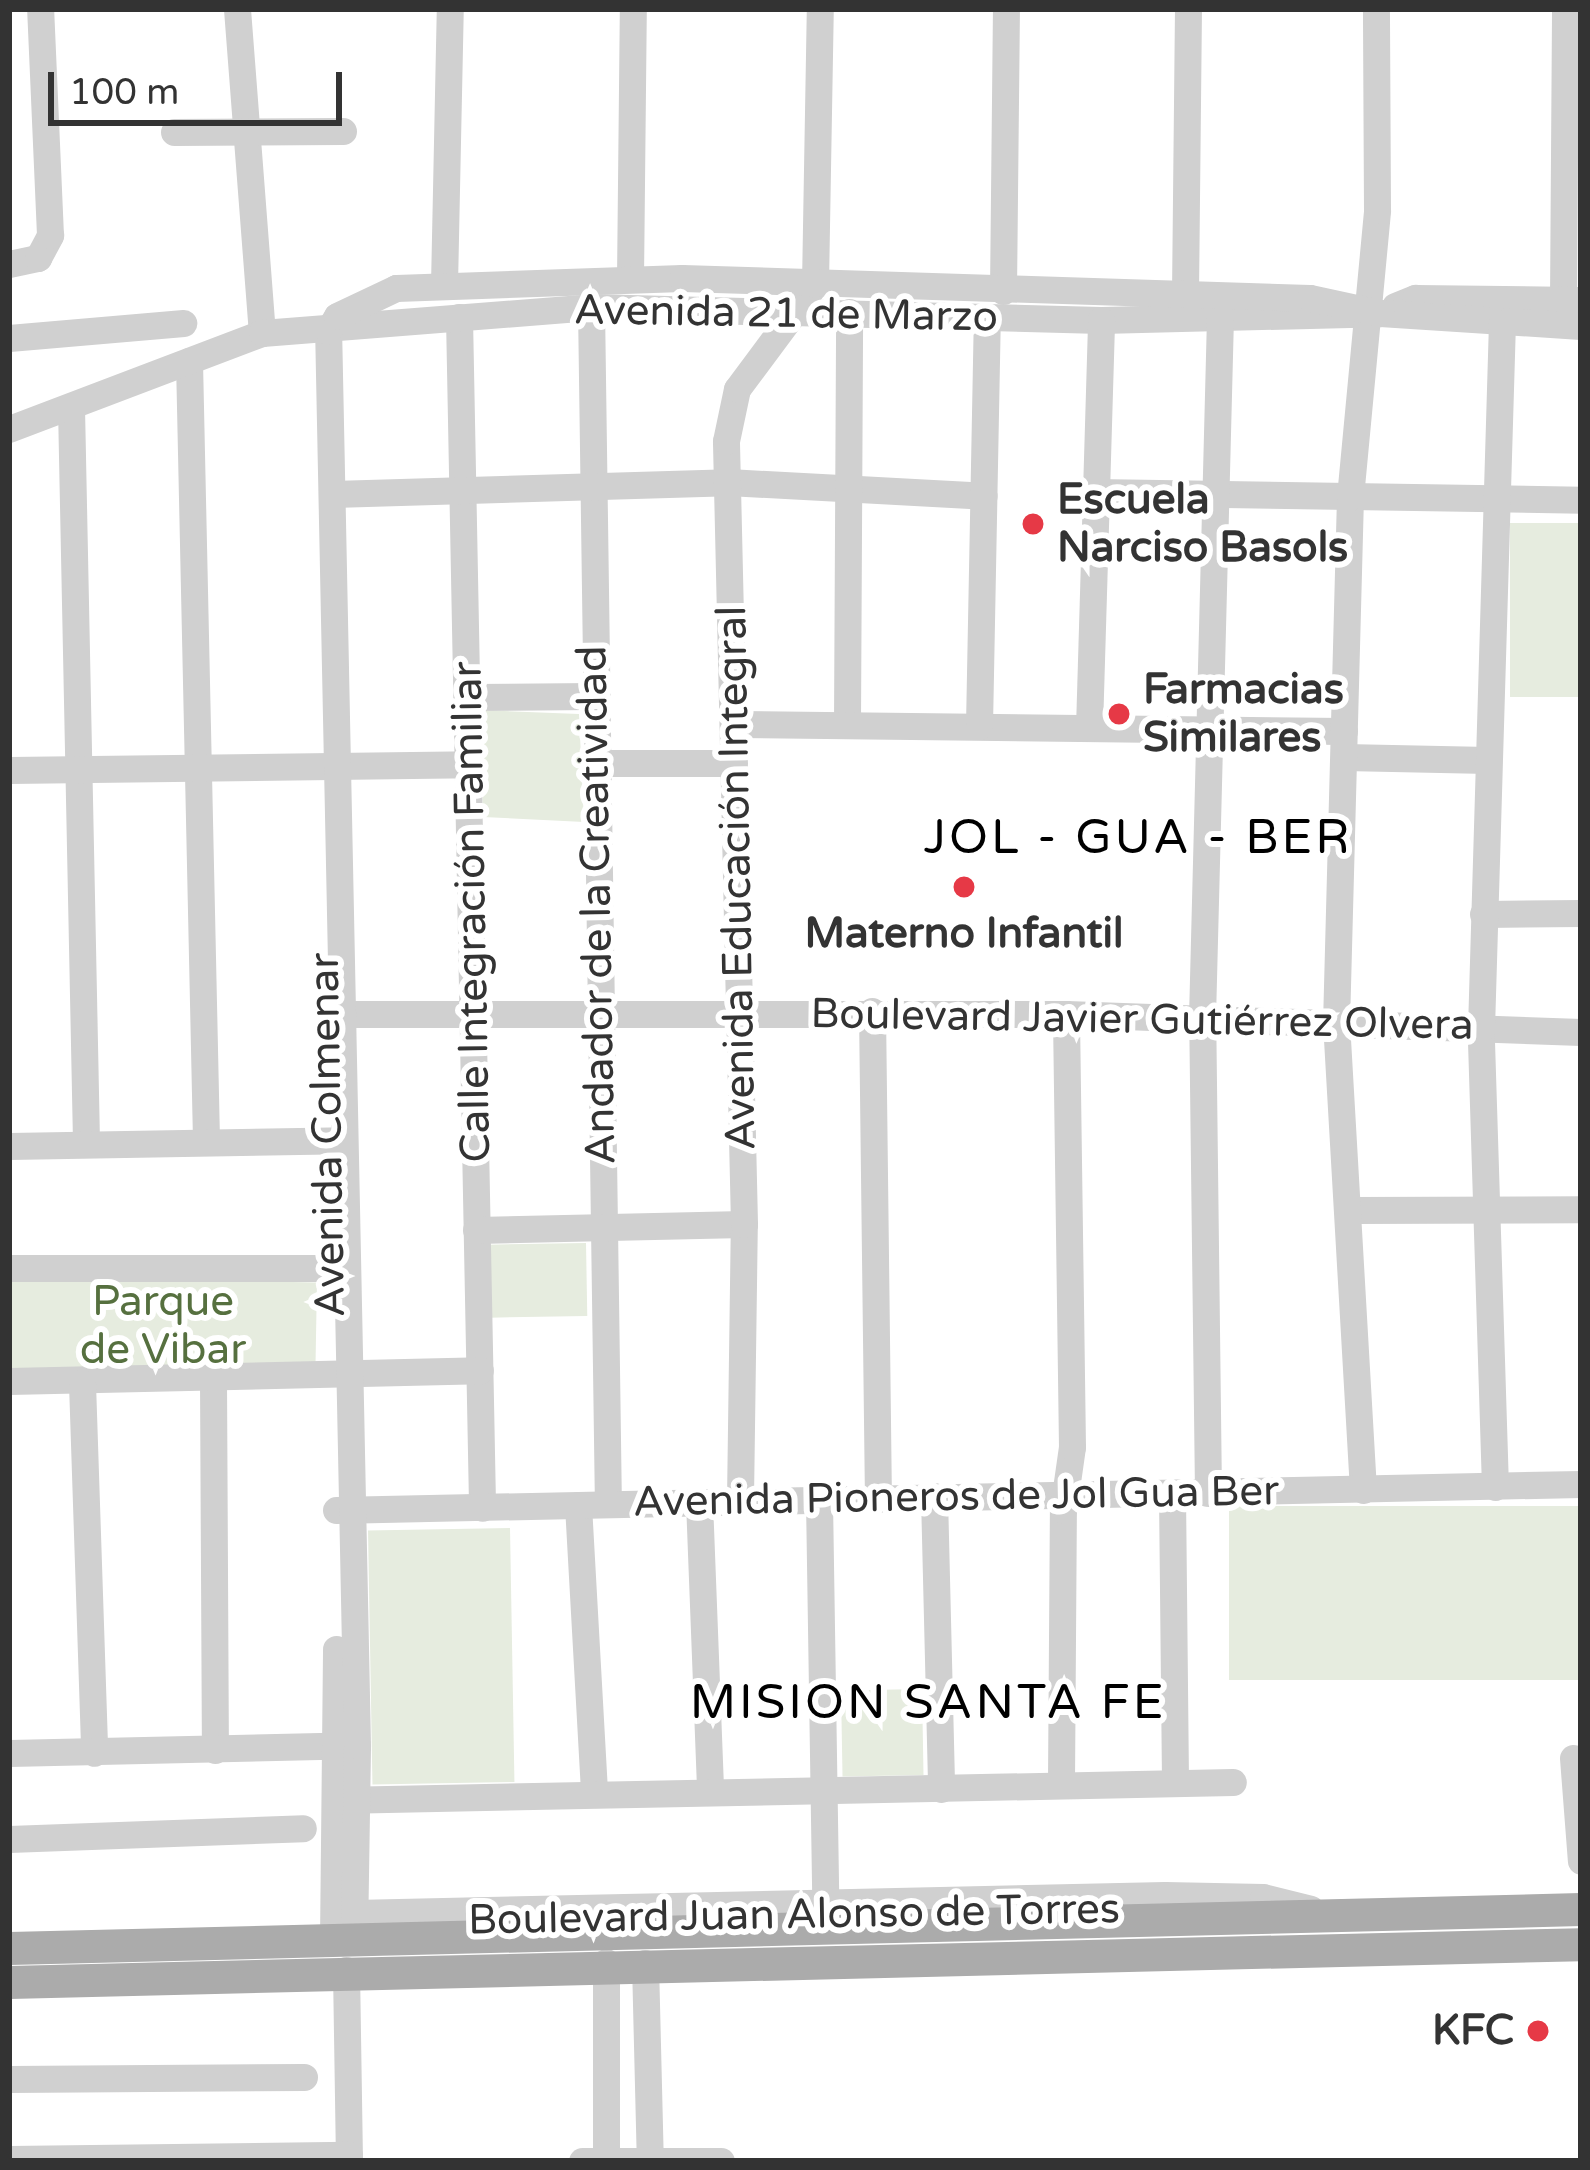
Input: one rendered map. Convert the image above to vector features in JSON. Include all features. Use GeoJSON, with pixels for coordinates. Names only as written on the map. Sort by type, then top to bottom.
{"type":"FeatureCollection","features":[{"type":"Feature","properties":{"kind":"main road","name":"Boulevard Juan Alonso de Torres"},"geometry":{"type":"LineString","coordinates":[[9,1948],[1581,1909]]}},
{"type":"Feature","properties":{"kind":"main road","name":"Boulevard Juan Alonso de Torres"},"geometry":{"type":"LineString","coordinates":[[9,1982],[347,1940],[645,1963],[1581,1944]]}},
{"type":"Feature","properties":{"kind":"street"},"geometry":{"type":"LineString","coordinates":[[9,263],[38,258],[50,235],[40,9]]}},
{"type":"Feature","properties":{"kind":"street"},"geometry":{"type":"LineString","coordinates":[[237,9],[262,333]]}},
{"type":"Feature","properties":{"kind":"street"},"geometry":{"type":"LineString","coordinates":[[444,285],[450,9]]}},
{"type":"Feature","properties":{"kind":"street"},"geometry":{"type":"LineString","coordinates":[[630,279],[633,9]]}},
{"type":"Feature","properties":{"kind":"street"},"geometry":{"type":"LineString","coordinates":[[815,284],[820,9]]}},
{"type":"Feature","properties":{"kind":"street"},"geometry":{"type":"LineString","coordinates":[[1003,291],[1006,9]]}},
{"type":"Feature","properties":{"kind":"street"},"geometry":{"type":"LineString","coordinates":[[1185,293],[1188,9]]}},
{"type":"Feature","properties":{"kind":"street"},"geometry":{"type":"LineString","coordinates":[[1363,1490],[1351,1210],[1336,1024],[1351,497],[1373,312],[1376,9]]}},
{"type":"Feature","properties":{"kind":"street"},"geometry":{"type":"LineString","coordinates":[[320,331],[351,305],[379,291],[630,279],[1185,293],[1373,312],[1415,298],[1572,300],[1565,9]]}},
{"type":"Feature","properties":{"kind":"street"},"geometry":{"type":"LineString","coordinates":[[174,132],[343,131]]}},
{"type":"Feature","properties":{"kind":"street","name":"Avenida Educación Integral"},"geometry":{"type":"LineString","coordinates":[[740,1499],[744,1224],[728,416],[737,389],[815,284]]}},
{"type":"Feature","properties":{"kind":"street","name":"Avenida 21 de Marzo"},"geometry":{"type":"LineString","coordinates":[[9,430],[262,333],[591,308],[1101,320],[1373,312],[1581,326]]}},
{"type":"Feature","properties":{"kind":"street","name":"Andador de la Creatividad"},"geometry":{"type":"LineString","coordinates":[[591,308],[608,1503]]}},
{"type":"Feature","properties":{"kind":"street"},"geometry":{"type":"LineString","coordinates":[[847,723],[849,312]]}},
{"type":"Feature","properties":{"kind":"street"},"geometry":{"type":"LineString","coordinates":[[1208,1493],[1202,1018],[1214,730],[1220,316]]}},
{"type":"Feature","properties":{"kind":"street","name":"Calle Integración Familiar"},"geometry":{"type":"LineString","coordinates":[[459,317],[482,1508]]}},
{"type":"Feature","properties":{"kind":"street"},"geometry":{"type":"LineString","coordinates":[[979,726],[987,317]]}},
{"type":"Feature","properties":{"kind":"street"},"geometry":{"type":"LineString","coordinates":[[1089,728],[1101,320]]}},
{"type":"Feature","properties":{"kind":"street"},"geometry":{"type":"LineString","coordinates":[[9,338],[183,322]]}},
{"type":"Feature","properties":{"kind":"street"},"geometry":{"type":"LineString","coordinates":[[1495,1487],[1481,1029],[1502,323]]}},
{"type":"Feature","properties":{"kind":"street","name":"Avenida Colmenar"},"geometry":{"type":"LineString","coordinates":[[320,331],[333,494],[331,770],[343,1013],[330,1268],[339,1378]]}},
{"type":"Feature","properties":{"kind":"street","name":"Avenida Colmenar"},"geometry":{"type":"LineString","coordinates":[[320,331],[348,1745],[349,2158]]}},
{"type":"Feature","properties":{"kind":"street"},"geometry":{"type":"LineString","coordinates":[[189,362],[206,1137]]}},
{"type":"Feature","properties":{"kind":"street"},"geometry":{"type":"LineString","coordinates":[[71,407],[74,770],[86,1143]]}},
{"type":"Feature","properties":{"kind":"street"},"geometry":{"type":"LineString","coordinates":[[333,494],[728,482],[984,496]]}},
{"type":"Feature","properties":{"kind":"street"},"geometry":{"type":"LineString","coordinates":[[1095,492],[1581,500]]}},
{"type":"Feature","properties":{"kind":"street"},"geometry":{"type":"LineString","coordinates":[[469,697],[594,696]]}},
{"type":"Feature","properties":{"kind":"street"},"geometry":{"type":"LineString","coordinates":[[733,724],[1214,730],[1488,760]]}},
{"type":"Feature","properties":{"kind":"street"},"geometry":{"type":"LineString","coordinates":[[596,763],[734,764]]}},
{"type":"Feature","properties":{"kind":"street"},"geometry":{"type":"LineString","coordinates":[[9,770],[331,770],[471,764]]}},
{"type":"Feature","properties":{"kind":"street"},"geometry":{"type":"LineString","coordinates":[[1483,914],[1581,913]]}},
{"type":"Feature","properties":{"kind":"street"},"geometry":{"type":"LineString","coordinates":[[872,1011],[878,1497]]}},
{"type":"Feature","properties":{"kind":"street","name":"Boulevard Javier Gutiérrez Olvera"},"geometry":{"type":"LineString","coordinates":[[343,1013],[872,1011],[1581,1032]]}},
{"type":"Feature","properties":{"kind":"street"},"geometry":{"type":"LineString","coordinates":[[1060,1782],[1064,1493],[1072,1447],[1066,1014]]}},
{"type":"Feature","properties":{"kind":"street"},"geometry":{"type":"LineString","coordinates":[[9,1146],[206,1137],[336,1140]]}},
{"type":"Feature","properties":{"kind":"street"},"geometry":{"type":"LineString","coordinates":[[1351,1210],[1581,1209]]}},
{"type":"Feature","properties":{"kind":"street"},"geometry":{"type":"LineString","coordinates":[[476,1230],[744,1224]]}},
{"type":"Feature","properties":{"kind":"street"},"geometry":{"type":"LineString","coordinates":[[9,1268],[330,1268]]}},
{"type":"Feature","properties":{"kind":"street"},"geometry":{"type":"LineString","coordinates":[[9,1381],[213,1381],[480,1370]]}},
{"type":"Feature","properties":{"kind":"street"},"geometry":{"type":"LineString","coordinates":[[213,1381],[215,1750]]}},
{"type":"Feature","properties":{"kind":"street"},"geometry":{"type":"LineString","coordinates":[[82,1383],[94,1753]]}},
{"type":"Feature","properties":{"kind":"street","name":"Avenida Pioneros de Jol Gua Ber"},"geometry":{"type":"LineString","coordinates":[[341,1510],[1581,1484]]}},
{"type":"Feature","properties":{"kind":"street"},"geometry":{"type":"LineString","coordinates":[[1172,1494],[1175,1781]]}},
{"type":"Feature","properties":{"kind":"street"},"geometry":{"type":"LineString","coordinates":[[934,1496],[941,1789]]}},
{"type":"Feature","properties":{"kind":"street"},"geometry":{"type":"LineString","coordinates":[[819,1500],[824,1902]]}},
{"type":"Feature","properties":{"kind":"street"},"geometry":{"type":"LineString","coordinates":[[699,1501],[710,1791]]}},
{"type":"Feature","properties":{"kind":"street"},"geometry":{"type":"LineString","coordinates":[[578,1505],[594,1793]]}},
{"type":"Feature","properties":{"kind":"street"},"geometry":{"type":"LineString","coordinates":[[9,1753],[348,1745]]}},
{"type":"Feature","properties":{"kind":"street"},"geometry":{"type":"LineString","coordinates":[[1573,1758],[1581,1861]]}},
{"type":"Feature","properties":{"kind":"street"},"geometry":{"type":"LineString","coordinates":[[347,1800],[1233,1782]]}},
{"type":"Feature","properties":{"kind":"street"},"geometry":{"type":"LineString","coordinates":[[9,1839],[303,1828]]}},
{"type":"Feature","properties":{"kind":"street"},"geometry":{"type":"LineString","coordinates":[[347,1940],[824,1902],[1226,1896],[1332,1916]]}},
{"type":"Feature","properties":{"kind":"street"},"geometry":{"type":"LineString","coordinates":[[606,1962],[598,2160],[721,2161]]}},
{"type":"Feature","properties":{"kind":"street"},"geometry":{"type":"LineString","coordinates":[[645,1963],[650,2159]]}},
{"type":"Feature","properties":{"kind":"street"},"geometry":{"type":"LineString","coordinates":[[9,2079],[304,2077]]}},
{"type":"Feature","properties":{"kind":"street"},"geometry":{"type":"LineString","coordinates":[[9,2159],[349,2158]]}},
{"type":"Feature","properties":{"kind":"green space"},"geometry":{"type":"Polygon","coordinates":[[[1510,523],[1581,523],[1581,697],[1510,697],[1510,523]]]}},
{"type":"Feature","properties":{"kind":"green space"},"geometry":{"type":"Polygon","coordinates":[[[480,710],[579,714],[584,822],[483,817],[480,710]]]}},
{"type":"Feature","properties":{"kind":"green space"},"geometry":{"type":"Polygon","coordinates":[[[586,1243],[587,1316],[489,1318],[488,1245],[586,1243]]]}},
{"type":"Feature","properties":{"kind":"green space","name":"Parque de Vibar"},"geometry":{"type":"Polygon","coordinates":[[[9,1277],[317,1282],[315,1374],[9,1369],[9,1277]]]}},
{"type":"Feature","properties":{"kind":"green space"},"geometry":{"type":"Polygon","coordinates":[[[1229,1506],[1581,1506],[1581,1680],[1229,1680],[1229,1506]]]}},
{"type":"Feature","properties":{"kind":"green space"},"geometry":{"type":"Polygon","coordinates":[[[510,1528],[514,1782],[372,1784],[368,1530],[510,1528]]]}},
{"type":"Feature","properties":{"kind":"green space"},"geometry":{"type":"Polygon","coordinates":[[[922,1689],[924,1775],[843,1776],[841,1690],[922,1689]]]}},
{"type":"Feature","properties":{"kind":"place","name":"Escuela Narciso Basols"},"geometry":{"type":"Point","coordinates":[1033,524]}},
{"type":"Feature","properties":{"kind":"place","name":"Farmacias Similares"},"geometry":{"type":"Point","coordinates":[1119,714]}},
{"type":"Feature","properties":{"kind":"place","name":"Materno Infantil"},"geometry":{"type":"Point","coordinates":[964,887]}},
{"type":"Feature","properties":{"kind":"place","name":"KFC"},"geometry":{"type":"Point","coordinates":[1538,2031]}},
{"type":"Feature","properties":{"kind":"district","name":"JOL - GUA - BER"},"geometry":{"type":"Point","coordinates":[1138,839]}},
{"type":"Feature","properties":{"kind":"district","name":"MISION SANTA FE"},"geometry":{"type":"Point","coordinates":[928,1704]}}]}
